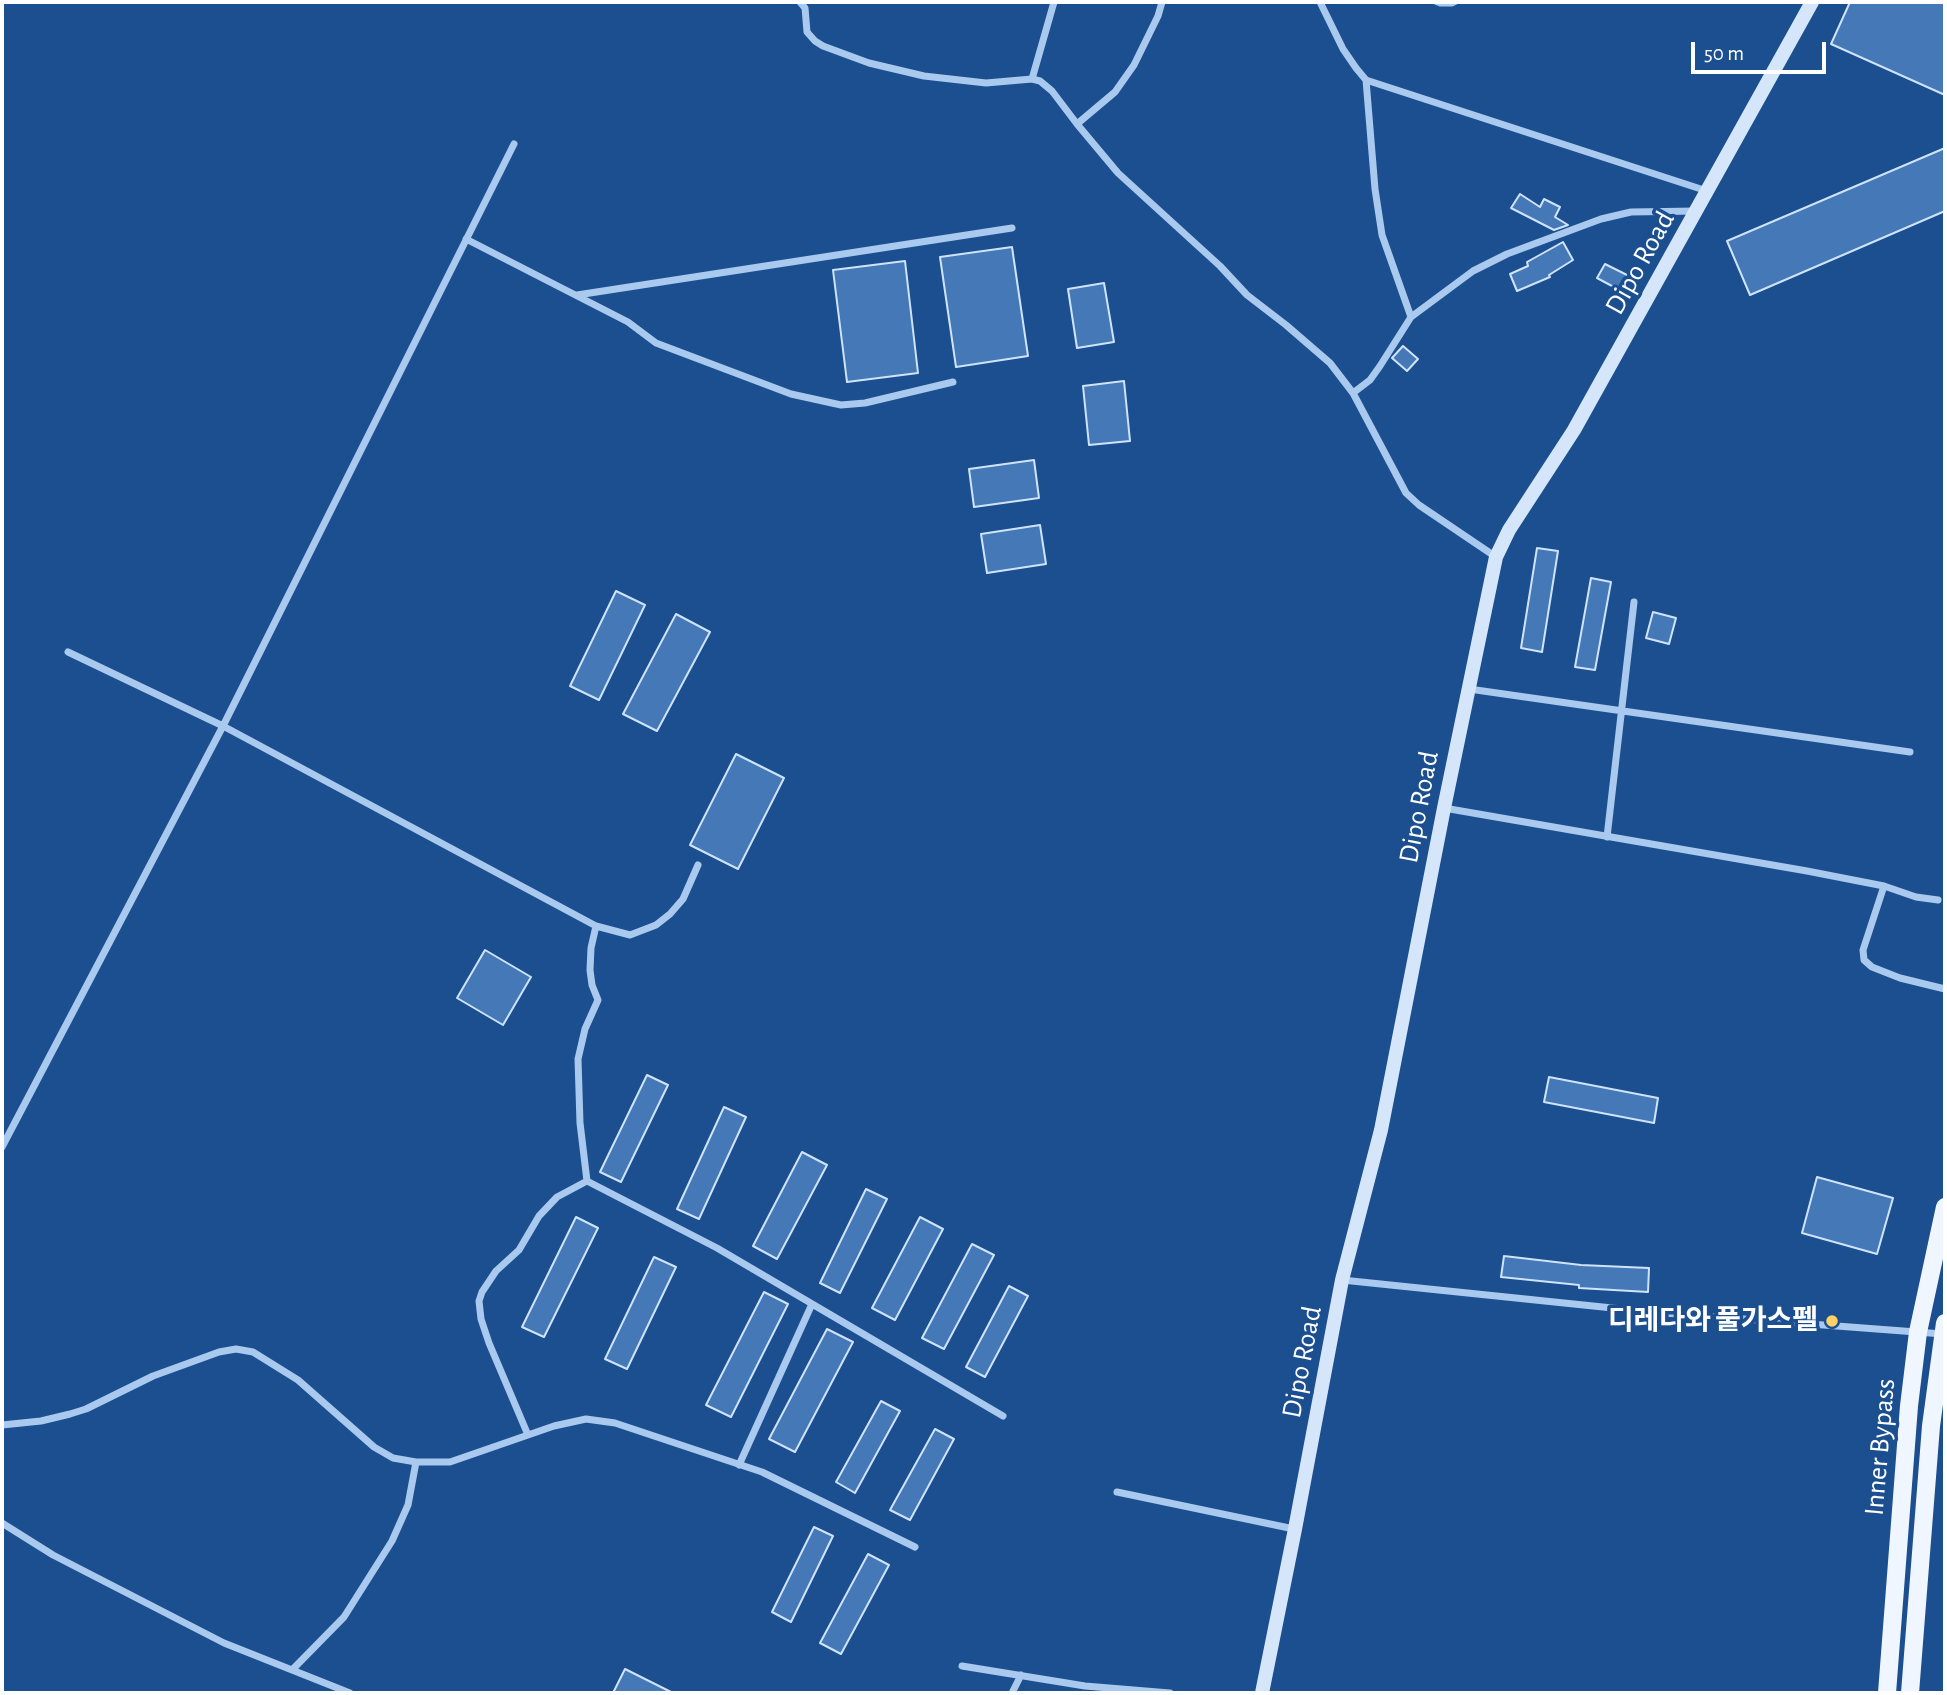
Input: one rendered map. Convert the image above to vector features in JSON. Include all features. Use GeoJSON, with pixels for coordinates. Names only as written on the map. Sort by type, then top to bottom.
{"type":"FeatureCollection","features":[{"type":"Feature","properties":{"kind":"main road","name":"Dipo Road"},"geometry":{"type":"LineString","coordinates":[[1262,1693],[1342,1280],[1381,1130],[1496,557],[1509,530],[1574,430],[1812,2]]}},
{"type":"Feature","properties":{"kind":"main road","name":"Inner Bypass"},"geometry":{"type":"LineString","coordinates":[[1887,1693],[1909,1406],[1918,1332],[1945,1207]]}},
{"type":"Feature","properties":{"kind":"main road","name":"Inner Bypass"},"geometry":{"type":"LineString","coordinates":[[1910,1693],[1939,1412],[1944,1329]]}},
{"type":"Feature","properties":{"kind":"street"},"geometry":{"type":"LineString","coordinates":[[1032,79],[1054,2]]}},
{"type":"Feature","properties":{"kind":"street"},"geometry":{"type":"LineString","coordinates":[[1077,124],[1115,92],[1128,74],[1158,16],[1162,2]]}},
{"type":"Feature","properties":{"kind":"street"},"geometry":{"type":"LineString","coordinates":[[1320,2],[1343,49],[1366,80],[1707,191]]}},
{"type":"Feature","properties":{"kind":"street"},"geometry":{"type":"LineString","coordinates":[[805,4],[807,32],[815,41],[869,63],[924,76],[986,83],[1032,79],[1040,81],[1052,91],[1118,173],[1220,266],[1247,295],[1330,363],[1353,393],[1406,493],[1419,505],[1496,557]]}},
{"type":"Feature","properties":{"kind":"street"},"geometry":{"type":"LineString","coordinates":[[1366,80],[1375,189],[1382,234],[1411,317]]}},
{"type":"Feature","properties":{"kind":"street"},"geometry":{"type":"LineString","coordinates":[[2,1147],[223,726],[514,144]]}},
{"type":"Feature","properties":{"kind":"street"},"geometry":{"type":"LineString","coordinates":[[1353,393],[1370,380],[1411,317],[1473,271],[1507,254],[1601,219],[1631,212],[1697,211]]}},
{"type":"Feature","properties":{"kind":"street"},"geometry":{"type":"LineString","coordinates":[[576,295],[1012,228]]}},
{"type":"Feature","properties":{"kind":"street"},"geometry":{"type":"LineString","coordinates":[[466,239],[628,322],[656,343],[791,394],[841,405],[865,403],[953,382]]}},
{"type":"Feature","properties":{"kind":"street"},"geometry":{"type":"LineString","coordinates":[[1608,836],[1634,602]]}},
{"type":"Feature","properties":{"kind":"street"},"geometry":{"type":"LineString","coordinates":[[68,652],[223,726],[596,926],[629,935],[656,925],[683,899],[698,865]]}},
{"type":"Feature","properties":{"kind":"street"},"geometry":{"type":"LineString","coordinates":[[1469,688],[1910,752]]}},
{"type":"Feature","properties":{"kind":"street"},"geometry":{"type":"LineString","coordinates":[[1444,808],[1807,871],[1938,900]]}},
{"type":"Feature","properties":{"kind":"street"},"geometry":{"type":"LineString","coordinates":[[1884,886],[1863,950],[1864,960],[1872,967],[1900,978],[1945,989]]}},
{"type":"Feature","properties":{"kind":"street"},"geometry":{"type":"LineString","coordinates":[[587,1181],[580,1123],[578,1059],[585,1029],[598,1000],[590,970],[596,926]]}},
{"type":"Feature","properties":{"kind":"street"},"geometry":{"type":"LineString","coordinates":[[587,1181],[718,1248],[1003,1416],[812,1304]]}},
{"type":"Feature","properties":{"kind":"street"},"geometry":{"type":"LineString","coordinates":[[528,1435],[481,1320],[479,1301],[496,1271],[519,1250],[539,1216],[557,1197],[587,1181]]}},
{"type":"Feature","properties":{"kind":"street"},"geometry":{"type":"LineString","coordinates":[[1342,1280],[1651,1312],[1918,1332],[1944,1329]]}},
{"type":"Feature","properties":{"kind":"street"},"geometry":{"type":"LineString","coordinates":[[739,1465],[812,1304]]}},
{"type":"Feature","properties":{"kind":"street"},"geometry":{"type":"LineString","coordinates":[[2,1425],[41,1421],[71,1414],[153,1376],[219,1352],[236,1349],[253,1352],[298,1380],[374,1447],[393,1458],[416,1462],[450,1462],[554,1426],[586,1419],[615,1423],[762,1472],[915,1547]]}},
{"type":"Feature","properties":{"kind":"street"},"geometry":{"type":"LineString","coordinates":[[293,1670],[344,1617],[392,1541],[408,1505],[416,1462]]}},
{"type":"Feature","properties":{"kind":"street"},"geometry":{"type":"LineString","coordinates":[[1117,1492],[1295,1529]]}},
{"type":"Feature","properties":{"kind":"street"},"geometry":{"type":"LineString","coordinates":[[2,1522],[53,1555],[224,1643],[351,1693]]}},
{"type":"Feature","properties":{"kind":"street"},"geometry":{"type":"LineString","coordinates":[[962,1666],[1085,1689],[1170,1693]]}},
{"type":"Feature","properties":{"kind":"street"},"geometry":{"type":"LineString","coordinates":[[1012,1693],[1021,1675]]}},
{"type":"Feature","properties":{"kind":"lane"},"geometry":{"type":"LineString","coordinates":[[1435,2],[1456,2]]}},
{"type":"Feature","properties":{"kind":"building"},"geometry":{"type":"Polygon","coordinates":[[[1850,2],[1945,2],[1945,95],[1831,44],[1850,2]]]}},
{"type":"Feature","properties":{"kind":"building"},"geometry":{"type":"Polygon","coordinates":[[[1945,148],[1945,211],[1750,295],[1727,241],[1945,148]]]}},
{"type":"Feature","properties":{"kind":"building"},"geometry":{"type":"Polygon","coordinates":[[[1520,194],[1540,207],[1544,199],[1560,207],[1555,217],[1568,225],[1554,230],[1511,208],[1520,194]]]}},
{"type":"Feature","properties":{"kind":"building"},"geometry":{"type":"Polygon","coordinates":[[[1563,242],[1573,260],[1549,275],[1550,277],[1517,291],[1510,274],[1528,266],[1527,262],[1563,242]]]}},
{"type":"Feature","properties":{"kind":"building"},"geometry":{"type":"Polygon","coordinates":[[[1012,247],[1028,356],[956,367],[940,257],[1012,247]]]}},
{"type":"Feature","properties":{"kind":"building"},"geometry":{"type":"Polygon","coordinates":[[[905,261],[918,373],[847,382],[833,270],[905,261]]]}},
{"type":"Feature","properties":{"kind":"building"},"geometry":{"type":"Polygon","coordinates":[[[1605,264],[1633,278],[1625,293],[1597,278],[1605,264]]]}},
{"type":"Feature","properties":{"kind":"building"},"geometry":{"type":"Polygon","coordinates":[[[1104,283],[1114,342],[1077,348],[1068,289],[1104,283]]]}},
{"type":"Feature","properties":{"kind":"building"},"geometry":{"type":"Polygon","coordinates":[[[1403,346],[1418,359],[1407,371],[1392,358],[1403,346]]]}},
{"type":"Feature","properties":{"kind":"building"},"geometry":{"type":"Polygon","coordinates":[[[1124,381],[1130,441],[1089,445],[1083,386],[1124,381]]]}},
{"type":"Feature","properties":{"kind":"building"},"geometry":{"type":"Polygon","coordinates":[[[1034,460],[1039,498],[974,507],[969,469],[1034,460]]]}},
{"type":"Feature","properties":{"kind":"building"},"geometry":{"type":"Polygon","coordinates":[[[1040,525],[1046,564],[987,573],[981,534],[1040,525]]]}},
{"type":"Feature","properties":{"kind":"building"},"geometry":{"type":"Polygon","coordinates":[[[1537,548],[1558,551],[1542,652],[1521,648],[1537,548]]]}},
{"type":"Feature","properties":{"kind":"building"},"geometry":{"type":"Polygon","coordinates":[[[1591,578],[1611,582],[1595,670],[1575,667],[1591,578]]]}},
{"type":"Feature","properties":{"kind":"building"},"geometry":{"type":"Polygon","coordinates":[[[616,591],[645,605],[599,700],[570,686],[616,591]]]}},
{"type":"Feature","properties":{"kind":"building"},"geometry":{"type":"Polygon","coordinates":[[[1653,612],[1676,618],[1669,644],[1646,638],[1653,612]]]}},
{"type":"Feature","properties":{"kind":"building"},"geometry":{"type":"Polygon","coordinates":[[[676,614],[710,632],[657,731],[623,714],[676,614]]]}},
{"type":"Feature","properties":{"kind":"building"},"geometry":{"type":"Polygon","coordinates":[[[736,754],[784,778],[738,869],[690,845],[736,754]]]}},
{"type":"Feature","properties":{"kind":"building"},"geometry":{"type":"Polygon","coordinates":[[[485,950],[531,977],[503,1025],[457,998],[485,950]]]}},
{"type":"Feature","properties":{"kind":"building"},"geometry":{"type":"Polygon","coordinates":[[[647,1075],[668,1085],[621,1182],[600,1172],[647,1075]]]}},
{"type":"Feature","properties":{"kind":"building"},"geometry":{"type":"Polygon","coordinates":[[[1549,1077],[1658,1098],[1654,1123],[1544,1102],[1549,1077]]]}},
{"type":"Feature","properties":{"kind":"building"},"geometry":{"type":"Polygon","coordinates":[[[724,1107],[746,1117],[699,1219],[677,1209],[724,1107]]]}},
{"type":"Feature","properties":{"kind":"building"},"geometry":{"type":"Polygon","coordinates":[[[802,1152],[827,1165],[777,1259],[753,1246],[802,1152]]]}},
{"type":"Feature","properties":{"kind":"building"},"geometry":{"type":"Polygon","coordinates":[[[1817,1177],[1893,1198],[1877,1254],[1802,1233],[1817,1177]]]}},
{"type":"Feature","properties":{"kind":"building"},"geometry":{"type":"Polygon","coordinates":[[[866,1189],[887,1199],[840,1293],[820,1283],[866,1189]]]}},
{"type":"Feature","properties":{"kind":"building"},"geometry":{"type":"Polygon","coordinates":[[[576,1217],[598,1228],[544,1337],[522,1327],[576,1217]]]}},
{"type":"Feature","properties":{"kind":"building"},"geometry":{"type":"Polygon","coordinates":[[[920,1217],[943,1229],[895,1320],[872,1308],[920,1217]]]}},
{"type":"Feature","properties":{"kind":"building"},"geometry":{"type":"Polygon","coordinates":[[[972,1244],[994,1255],[944,1349],[922,1338],[972,1244]]]}},
{"type":"Feature","properties":{"kind":"building"},"geometry":{"type":"Polygon","coordinates":[[[1504,1256],[1581,1265],[1649,1268],[1648,1292],[1579,1288],[1579,1285],[1501,1277],[1504,1256]]]}},
{"type":"Feature","properties":{"kind":"building"},"geometry":{"type":"Polygon","coordinates":[[[654,1257],[676,1267],[627,1369],[605,1359],[654,1257]]]}},
{"type":"Feature","properties":{"kind":"building"},"geometry":{"type":"Polygon","coordinates":[[[1009,1286],[1028,1296],[985,1377],[966,1367],[1009,1286]]]}},
{"type":"Feature","properties":{"kind":"building"},"geometry":{"type":"Polygon","coordinates":[[[764,1292],[788,1304],[731,1417],[706,1405],[764,1292]]]}},
{"type":"Feature","properties":{"kind":"building"},"geometry":{"type":"Polygon","coordinates":[[[827,1329],[853,1342],[795,1452],[769,1439],[827,1329]]]}},
{"type":"Feature","properties":{"kind":"building"},"geometry":{"type":"Polygon","coordinates":[[[881,1401],[900,1411],[855,1493],[836,1482],[881,1401]]]}},
{"type":"Feature","properties":{"kind":"building"},"geometry":{"type":"Polygon","coordinates":[[[935,1429],[954,1439],[910,1520],[890,1510],[935,1429]]]}},
{"type":"Feature","properties":{"kind":"building"},"geometry":{"type":"Polygon","coordinates":[[[814,1527],[833,1536],[791,1622],[772,1612],[814,1527]]]}},
{"type":"Feature","properties":{"kind":"building"},"geometry":{"type":"Polygon","coordinates":[[[868,1554],[889,1565],[841,1654],[820,1643],[868,1554]]]}},
{"type":"Feature","properties":{"kind":"building"},"geometry":{"type":"Polygon","coordinates":[[[625,1669],[673,1693],[613,1693],[625,1669]]]}},
{"type":"Feature","properties":{"kind":"place","name":"디레다와 풀가스펠"},"geometry":{"type":"Point","coordinates":[1832,1321]}}]}
